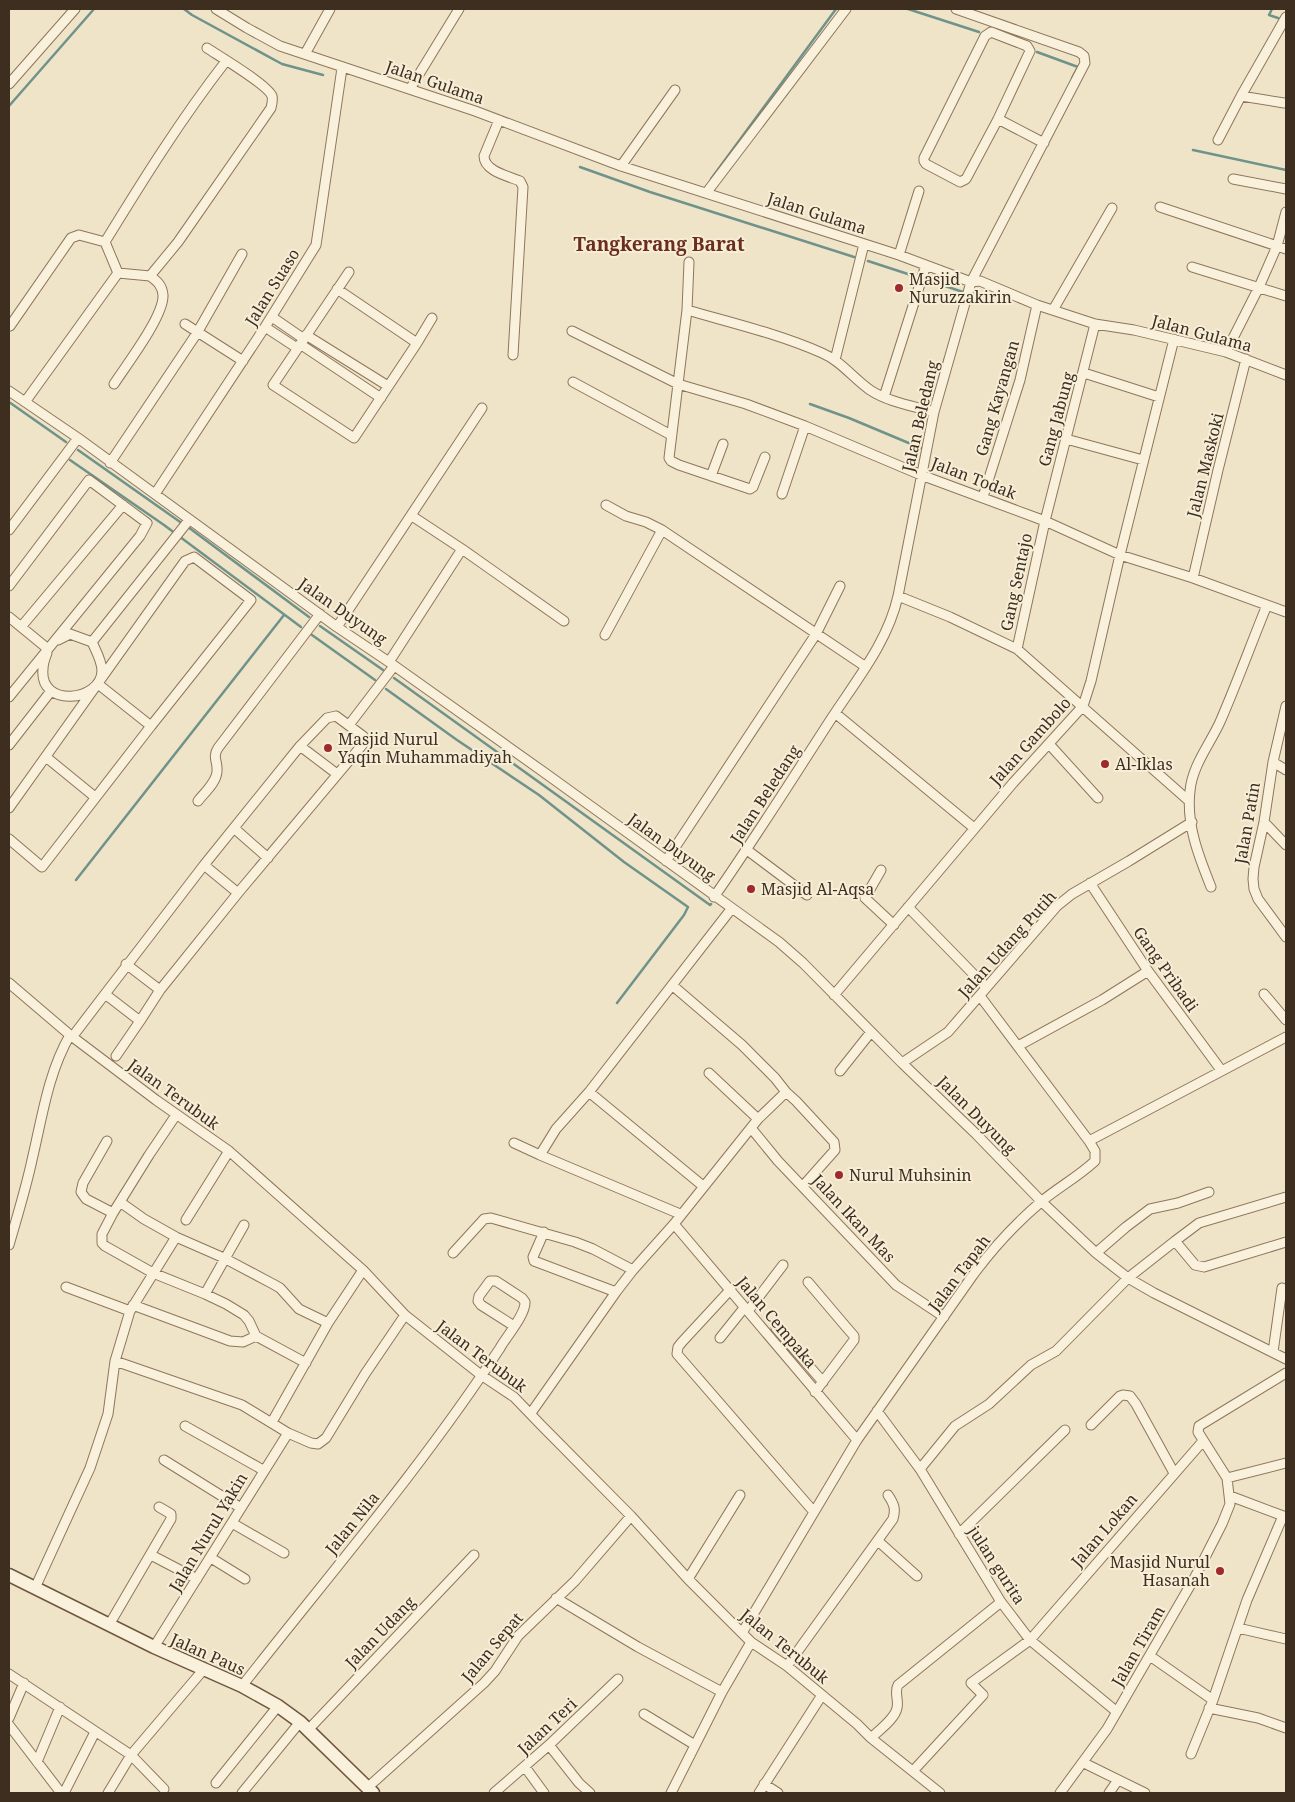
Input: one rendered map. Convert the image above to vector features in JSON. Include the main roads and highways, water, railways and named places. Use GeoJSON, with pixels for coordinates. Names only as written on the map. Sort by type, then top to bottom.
{"type":"FeatureCollection","features":[{"type":"Feature","properties":{"kind":"main road","name":"Jalan Paus"},"geometry":{"type":"LineString","coordinates":[[9,1575],[154,1647],[242,1686],[278,1706],[304,1726],[370,1791]]}},
{"type":"Feature","properties":{"kind":"waterway"},"geometry":{"type":"LineString","coordinates":[[9,106],[94,9]]}},
{"type":"Feature","properties":{"kind":"waterway"},"geometry":{"type":"LineString","coordinates":[[184,9],[282,64],[323,75]]}},
{"type":"Feature","properties":{"kind":"waterway"},"geometry":{"type":"LineString","coordinates":[[711,179],[836,9]]}},
{"type":"Feature","properties":{"kind":"waterway"},"geometry":{"type":"LineString","coordinates":[[908,9],[979,32]]}},
{"type":"Feature","properties":{"kind":"waterway"},"geometry":{"type":"LineString","coordinates":[[1272,9],[1269,15],[1278,18]]}},
{"type":"Feature","properties":{"kind":"waterway"},"geometry":{"type":"LineString","coordinates":[[1037,52],[1078,67],[1072,78]]}},
{"type":"Feature","properties":{"kind":"waterway"},"geometry":{"type":"LineString","coordinates":[[1193,150],[1286,170]]}},
{"type":"Feature","properties":{"kind":"waterway"},"geometry":{"type":"LineString","coordinates":[[580,167],[650,192],[854,257]]}},
{"type":"Feature","properties":{"kind":"waterway"},"geometry":{"type":"LineString","coordinates":[[868,261],[914,276]]}},
{"type":"Feature","properties":{"kind":"waterway"},"geometry":{"type":"LineString","coordinates":[[927,280],[966,293]]}},
{"type":"Feature","properties":{"kind":"waterway"},"geometry":{"type":"LineString","coordinates":[[939,379],[945,358]]}},
{"type":"Feature","properties":{"kind":"waterway"},"geometry":{"type":"LineString","coordinates":[[9,402],[66,442]]}},
{"type":"Feature","properties":{"kind":"waterway"},"geometry":{"type":"LineString","coordinates":[[810,404],[923,449]]}},
{"type":"Feature","properties":{"kind":"waterway"},"geometry":{"type":"LineString","coordinates":[[78,450],[183,524]]}},
{"type":"Feature","properties":{"kind":"waterway"},"geometry":{"type":"LineString","coordinates":[[70,460],[164,525],[301,627]]}},
{"type":"Feature","properties":{"kind":"waterway"},"geometry":{"type":"LineString","coordinates":[[188,527],[309,617]]}},
{"type":"Feature","properties":{"kind":"waterway"},"geometry":{"type":"LineString","coordinates":[[76,880],[284,615]]}},
{"type":"Feature","properties":{"kind":"waterway"},"geometry":{"type":"LineString","coordinates":[[320,626],[383,670]]}},
{"type":"Feature","properties":{"kind":"waterway"},"geometry":{"type":"LineString","coordinates":[[312,635],[375,680]]}},
{"type":"Feature","properties":{"kind":"waterway"},"geometry":{"type":"LineString","coordinates":[[394,678],[711,904]]}},
{"type":"Feature","properties":{"kind":"waterway"},"geometry":{"type":"LineString","coordinates":[[386,689],[539,795],[624,862],[688,907],[684,915],[617,1003]]}},
{"type":"Feature","properties":{"kind":"place","name":"Masjid Nuruzzakirin"},"geometry":{"type":"Point","coordinates":[899,288]}},
{"type":"Feature","properties":{"kind":"place","name":"Masjid Nurul Yaqin Muhammadiyah"},"geometry":{"type":"Point","coordinates":[328,748]}},
{"type":"Feature","properties":{"kind":"place","name":"Al-Iklas"},"geometry":{"type":"Point","coordinates":[1105,764]}},
{"type":"Feature","properties":{"kind":"place","name":"Masjid Al-Aqsa"},"geometry":{"type":"Point","coordinates":[751,889]}},
{"type":"Feature","properties":{"kind":"place","name":"Nurul Muhsinin"},"geometry":{"type":"Point","coordinates":[839,1175]}},
{"type":"Feature","properties":{"kind":"place","name":"Masjid Nurul Hasanah"},"geometry":{"type":"Point","coordinates":[1220,1571]}},
{"type":"Feature","properties":{"kind":"district","name":"Tangkerang Barat"},"geometry":{"type":"Point","coordinates":[659,244]}}]}
